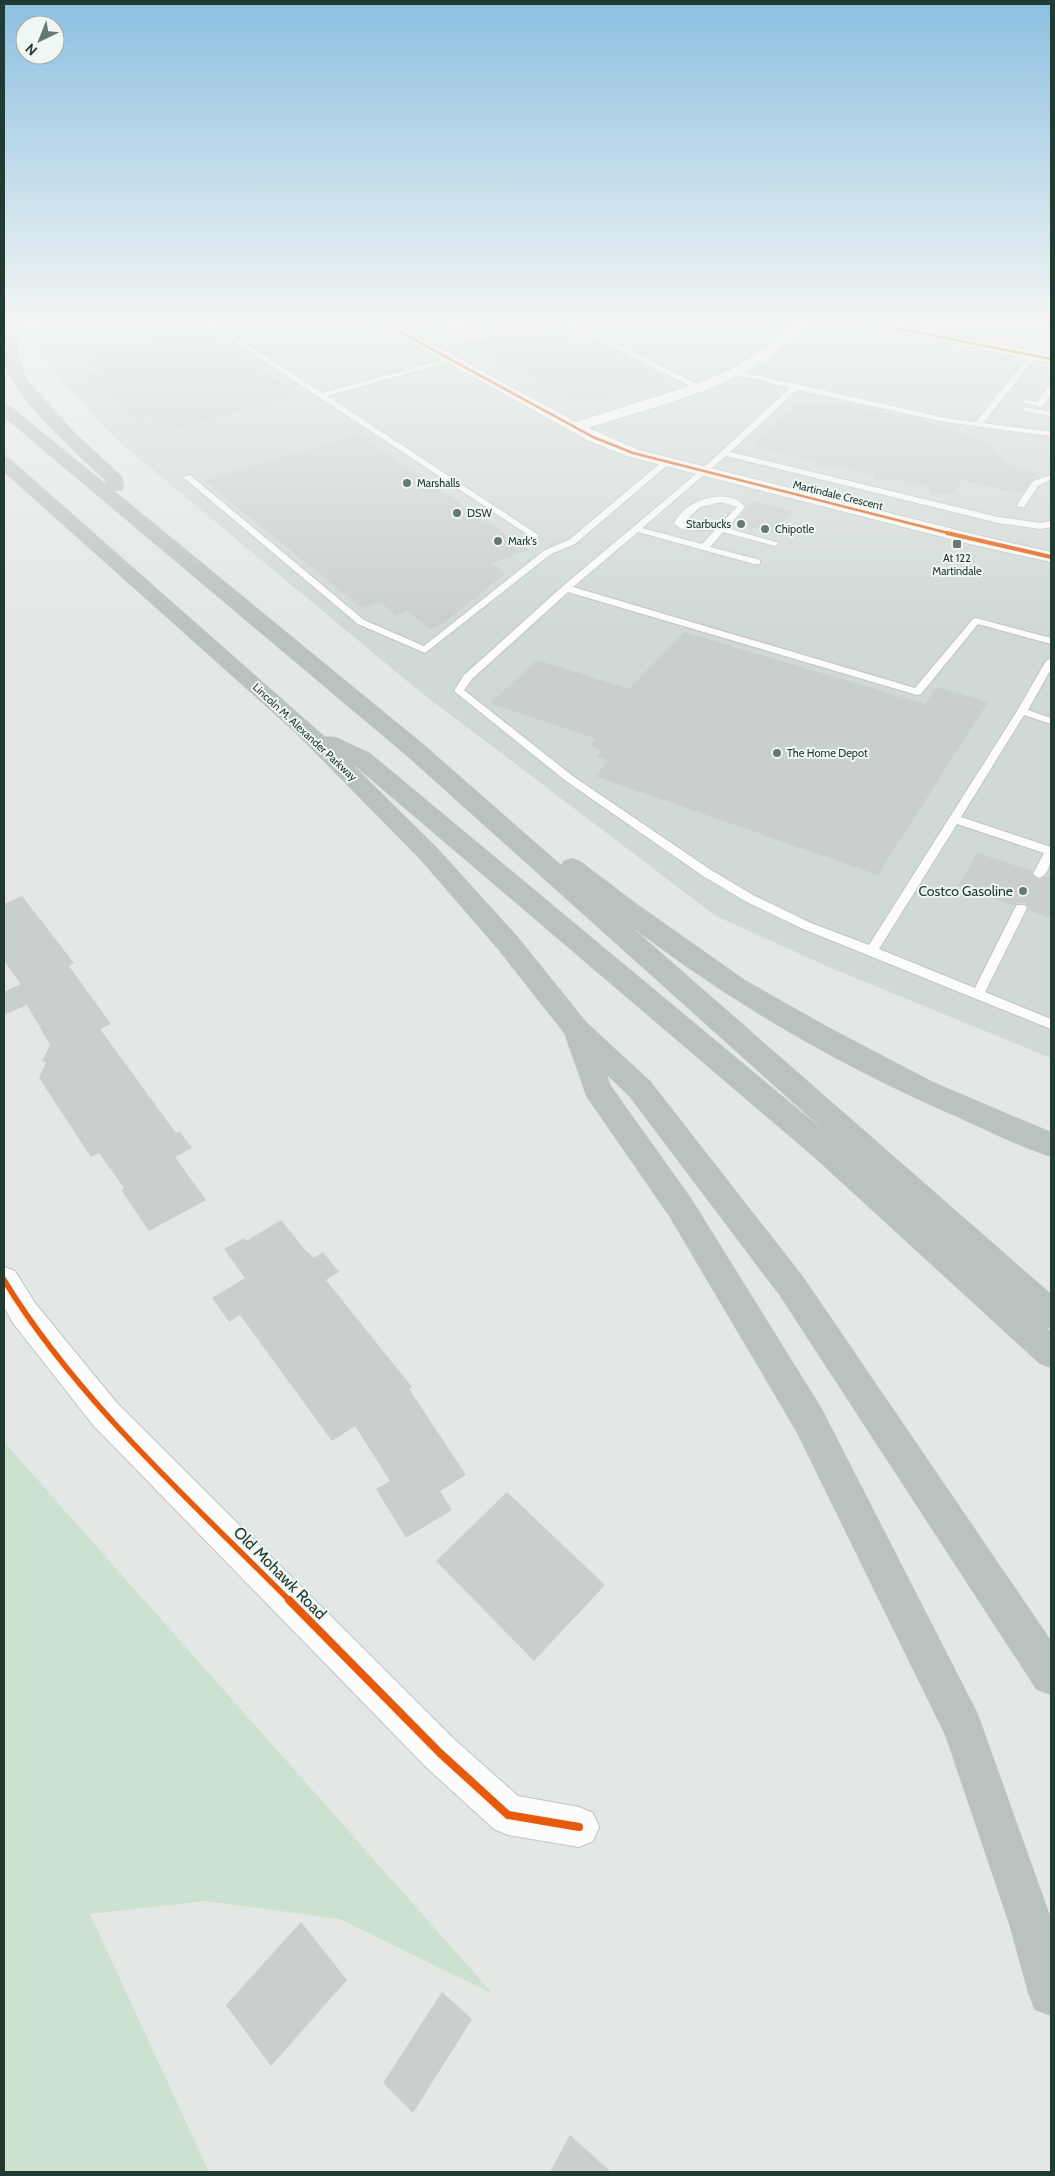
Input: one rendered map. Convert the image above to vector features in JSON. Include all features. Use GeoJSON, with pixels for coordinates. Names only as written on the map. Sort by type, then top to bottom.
{"type":"FeatureCollection","features":[{"type":"Feature","properties":{"kind":"highway"},"geometry":{"type":"LineString","coordinates":[[22,424],[375,716],[1051,1314]]}},
{"type":"Feature","properties":{"kind":"highway"},"geometry":{"type":"LineString","coordinates":[[57,424],[113,477],[120,504]]}},
{"type":"Feature","properties":{"kind":"highway","name":"Lincoln M. Alexander Parkway"},"geometry":{"type":"LineString","coordinates":[[4,463],[303,728],[429,854],[507,942],[577,1030]]}},
{"type":"Feature","properties":{"kind":"highway"},"geometry":{"type":"LineString","coordinates":[[375,716],[628,911],[736,986],[819,1035],[921,1089],[1051,1145]]}},
{"type":"Feature","properties":{"kind":"highway"},"geometry":{"type":"LineString","coordinates":[[303,728],[362,759],[824,1148],[1051,1353]]}},
{"type":"Feature","properties":{"kind":"highway"},"geometry":{"type":"LineString","coordinates":[[577,1030],[640,1089],[792,1287],[1051,1675]]}},
{"type":"Feature","properties":{"kind":"highway"},"geometry":{"type":"LineString","coordinates":[[577,1030],[598,1089],[680,1207],[809,1420],[962,1728],[1031,1924],[1051,1993]]}},
{"type":"Feature","properties":{"kind":"street","name":"Martindale Crescent"},"geometry":{"type":"LineString","coordinates":[[569,424],[593,437],[633,453],[980,541],[1051,556]]}},
{"type":"Feature","properties":{"kind":"street"},"geometry":{"type":"LineString","coordinates":[[575,427],[586,424]]}},
{"type":"Feature","properties":{"kind":"street","name":"Old Mohawk Road"},"geometry":{"type":"LineString","coordinates":[[4,1280],[24,1313],[105,1414],[440,1753],[508,1815],[579,1826]]}},
{"type":"Feature","properties":{"kind":"lane"},"geometry":{"type":"LineString","coordinates":[[363,424],[536,536]]}},
{"type":"Feature","properties":{"kind":"lane"},"geometry":{"type":"LineString","coordinates":[[756,424],[704,472],[566,588],[468,677],[459,691],[570,779],[707,873],[749,898],[807,926],[1051,1024]]}},
{"type":"Feature","properties":{"kind":"lane"},"geometry":{"type":"LineString","coordinates":[[982,424],[1051,434]]}},
{"type":"Feature","properties":{"kind":"lane"},"geometry":{"type":"LineString","coordinates":[[1030,431],[1051,438]]}},
{"type":"Feature","properties":{"kind":"lane"},"geometry":{"type":"LineString","coordinates":[[723,453],[998,520],[1040,526],[1051,524]]}},
{"type":"Feature","properties":{"kind":"lane"},"geometry":{"type":"LineString","coordinates":[[187,477],[361,622],[425,650],[548,552],[572,542],[667,462]]}},
{"type":"Feature","properties":{"kind":"lane"},"geometry":{"type":"LineString","coordinates":[[1021,506],[1036,483],[1051,477]]}},
{"type":"Feature","properties":{"kind":"lane"},"geometry":{"type":"LineString","coordinates":[[704,548],[723,530],[724,524],[741,507],[738,503],[720,499],[703,501],[678,523],[685,527],[706,527],[723,530],[775,543]]}},
{"type":"Feature","properties":{"kind":"lane"},"geometry":{"type":"LineString","coordinates":[[636,529],[757,562]]}},
{"type":"Feature","properties":{"kind":"lane"},"geometry":{"type":"LineString","coordinates":[[566,588],[917,692],[976,621],[1051,641]]}},
{"type":"Feature","properties":{"kind":"lane"},"geometry":{"type":"LineString","coordinates":[[872,951],[1022,711],[1051,661]]}},
{"type":"Feature","properties":{"kind":"lane"},"geometry":{"type":"LineString","coordinates":[[1022,711],[1051,721]]}},
{"type":"Feature","properties":{"kind":"lane"},"geometry":{"type":"LineString","coordinates":[[955,819],[1051,852],[1039,874]]}},
{"type":"Feature","properties":{"kind":"lane"},"geometry":{"type":"LineString","coordinates":[[978,994],[1020,908]]}},
{"type":"Feature","properties":{"kind":"shaded area"},"geometry":{"type":"Polygon","coordinates":[[[102,424],[1051,424],[1051,1058],[831,968],[716,916],[418,690],[118,441],[102,424]]]}},
{"type":"Feature","properties":{"kind":"green space"},"geometry":{"type":"Polygon","coordinates":[[[4,1442],[493,1994],[340,1919],[205,1901],[90,1914],[209,2172],[4,2172],[4,1442]]]}},
{"type":"Feature","properties":{"kind":"building"},"geometry":{"type":"Polygon","coordinates":[[[159,424],[195,424],[168,431],[159,424]]]}},
{"type":"Feature","properties":{"kind":"building"},"geometry":{"type":"Polygon","coordinates":[[[775,424],[931,424],[980,440],[1010,466],[1038,473],[1022,494],[963,480],[951,495],[931,494],[930,488],[895,480],[874,480],[874,475],[840,467],[818,467],[818,462],[751,446],[775,424]]]}},
{"type":"Feature","properties":{"kind":"building"},"geometry":{"type":"Polygon","coordinates":[[[359,435],[529,550],[492,563],[506,573],[444,623],[430,629],[408,611],[396,615],[380,602],[362,608],[204,480],[359,435]]]}},
{"type":"Feature","properties":{"kind":"building"},"geometry":{"type":"Polygon","coordinates":[[[754,501],[794,511],[772,533],[734,523],[754,501]]]}},
{"type":"Feature","properties":{"kind":"building","name":"The Home Depot"},"geometry":{"type":"Polygon","coordinates":[[[684,632],[925,704],[937,687],[988,702],[878,875],[595,776],[609,761],[596,756],[602,750],[590,746],[596,739],[490,703],[537,660],[629,689],[684,632]]]}},
{"type":"Feature","properties":{"kind":"building"},"geometry":{"type":"Polygon","coordinates":[[[977,853],[1032,871],[1031,874],[1038,880],[1046,876],[1051,878],[1051,918],[1028,910],[1029,907],[1025,903],[1017,903],[1014,906],[958,886],[977,853]]]}},
{"type":"Feature","properties":{"kind":"building"},"geometry":{"type":"Polygon","coordinates":[[[22,896],[74,963],[69,966],[111,1024],[100,1029],[176,1133],[180,1132],[192,1148],[175,1157],[206,1200],[149,1231],[121,1190],[124,1188],[99,1153],[91,1157],[39,1078],[46,1062],[42,1061],[50,1045],[27,1005],[4,1015],[4,992],[21,984],[4,961],[4,904],[22,896]]]}},
{"type":"Feature","properties":{"kind":"building"},"geometry":{"type":"Polygon","coordinates":[[[281,1220],[306,1251],[314,1258],[323,1252],[339,1272],[326,1280],[412,1387],[409,1389],[466,1475],[440,1491],[452,1510],[406,1538],[376,1489],[390,1481],[355,1426],[332,1441],[240,1315],[229,1322],[212,1298],[245,1278],[224,1249],[244,1238],[246,1241],[281,1220]]]}},
{"type":"Feature","properties":{"kind":"building"},"geometry":{"type":"Polygon","coordinates":[[[507,1492],[605,1585],[534,1661],[436,1561],[507,1492]]]}},
{"type":"Feature","properties":{"kind":"building"},"geometry":{"type":"Polygon","coordinates":[[[301,1922],[347,1980],[271,2066],[226,2005],[301,1922]]]}},
{"type":"Feature","properties":{"kind":"building"},"geometry":{"type":"Polygon","coordinates":[[[442,1992],[472,2019],[413,2113],[383,2083],[442,1992]]]}},
{"type":"Feature","properties":{"kind":"building"},"geometry":{"type":"Polygon","coordinates":[[[570,2135],[611,2172],[550,2172],[570,2135]]]}},
{"type":"Feature","properties":{"kind":"cycle path"},"geometry":{"type":"LineString","coordinates":[[568,424],[593,437],[633,453],[980,541],[1051,557]]}},
{"type":"Feature","properties":{"kind":"cycle path"},"geometry":{"type":"LineString","coordinates":[[4,1280],[24,1313],[105,1414],[440,1753],[508,1815],[579,1827]]}},
{"type":"Feature","properties":{"kind":"place","name":"Marshalls"},"geometry":{"type":"Point","coordinates":[407,483]}},
{"type":"Feature","properties":{"kind":"place","name":"DSW"},"geometry":{"type":"Point","coordinates":[457,513]}},
{"type":"Feature","properties":{"kind":"place","name":"Starbucks"},"geometry":{"type":"Point","coordinates":[741,524]}},
{"type":"Feature","properties":{"kind":"place","name":"Chipotle"},"geometry":{"type":"Point","coordinates":[765,529]}},
{"type":"Feature","properties":{"kind":"place","name":"Mark's"},"geometry":{"type":"Point","coordinates":[498,541]}},
{"type":"Feature","properties":{"kind":"place","name":"At 122 Martindale"},"geometry":{"type":"Point","coordinates":[957,544]}},
{"type":"Feature","properties":{"kind":"place","name":"The Home Depot"},"geometry":{"type":"Point","coordinates":[777,753]}},
{"type":"Feature","properties":{"kind":"place","name":"Costco Gasoline"},"geometry":{"type":"Point","coordinates":[1023,891]}}]}
